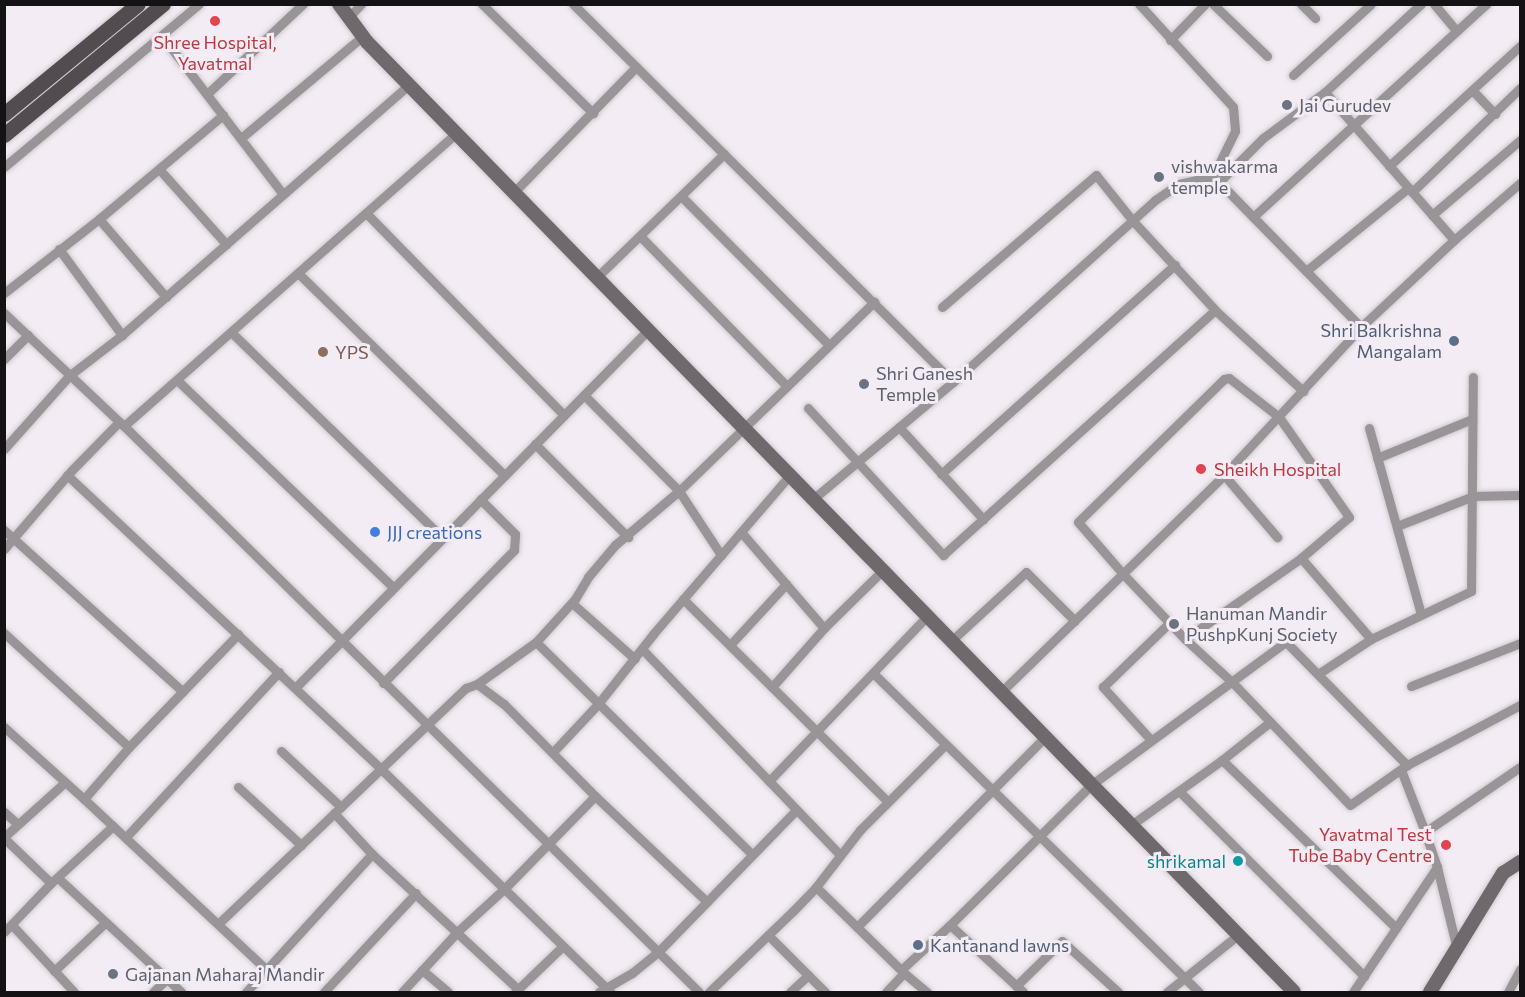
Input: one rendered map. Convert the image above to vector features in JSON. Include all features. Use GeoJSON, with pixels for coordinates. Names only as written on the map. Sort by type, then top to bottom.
{"type":"FeatureCollection","features":[{"type":"Feature","properties":{"kind":"main road"},"geometry":{"type":"LineString","coordinates":[[4,114],[138,4]]}},
{"type":"Feature","properties":{"kind":"main road"},"geometry":{"type":"LineString","coordinates":[[4,135],[163,4]]}},
{"type":"Feature","properties":{"kind":"street"},"geometry":{"type":"LineString","coordinates":[[4,167],[199,4]]}},
{"type":"Feature","properties":{"kind":"street"},"geometry":{"type":"LineString","coordinates":[[207,94],[303,4]]}},
{"type":"Feature","properties":{"kind":"street"},"geometry":{"type":"LineString","coordinates":[[339,4],[363,36],[409,85],[1294,993]]}},
{"type":"Feature","properties":{"kind":"street"},"geometry":{"type":"LineString","coordinates":[[349,17],[361,4]]}},
{"type":"Feature","properties":{"kind":"street"},"geometry":{"type":"LineString","coordinates":[[482,4],[593,113]]}},
{"type":"Feature","properties":{"kind":"street"},"geometry":{"type":"LineString","coordinates":[[573,4],[953,382]]}},
{"type":"Feature","properties":{"kind":"street"},"geometry":{"type":"LineString","coordinates":[[1139,4],[1233,107],[1235,131],[1216,179]]}},
{"type":"Feature","properties":{"kind":"street"},"geometry":{"type":"LineString","coordinates":[[1170,40],[1205,4]]}},
{"type":"Feature","properties":{"kind":"street"},"geometry":{"type":"LineString","coordinates":[[1213,4],[1267,56]]}},
{"type":"Feature","properties":{"kind":"street"},"geometry":{"type":"LineString","coordinates":[[1301,4],[1315,18]]}},
{"type":"Feature","properties":{"kind":"street"},"geometry":{"type":"LineString","coordinates":[[1293,75],[1371,4]]}},
{"type":"Feature","properties":{"kind":"street"},"geometry":{"type":"LineString","coordinates":[[813,499],[953,382],[1155,200],[1179,184],[1216,179],[1263,138],[1325,92],[1421,4]]}},
{"type":"Feature","properties":{"kind":"street"},"geometry":{"type":"LineString","coordinates":[[1434,4],[1457,31]]}},
{"type":"Feature","properties":{"kind":"street"},"geometry":{"type":"LineString","coordinates":[[1253,217],[1486,4]]}},
{"type":"Feature","properties":{"kind":"street"},"geometry":{"type":"LineString","coordinates":[[162,36],[283,194]]}},
{"type":"Feature","properties":{"kind":"street"},"geometry":{"type":"LineString","coordinates":[[241,138],[363,36]]}},
{"type":"Feature","properties":{"kind":"street"},"geometry":{"type":"LineString","coordinates":[[1389,166],[1521,46]]}},
{"type":"Feature","properties":{"kind":"street"},"geometry":{"type":"LineString","coordinates":[[514,192],[636,67]]}},
{"type":"Feature","properties":{"kind":"street"},"geometry":{"type":"LineString","coordinates":[[4,449],[70,375],[122,335],[409,85]]}},
{"type":"Feature","properties":{"kind":"street"},"geometry":{"type":"LineString","coordinates":[[1306,271],[1410,190],[1521,88]]}},
{"type":"Feature","properties":{"kind":"street"},"geometry":{"type":"LineString","coordinates":[[1473,91],[1495,114]]}},
{"type":"Feature","properties":{"kind":"street"},"geometry":{"type":"LineString","coordinates":[[1325,92],[1454,240]]}},
{"type":"Feature","properties":{"kind":"street"},"geometry":{"type":"LineString","coordinates":[[4,293],[99,219],[223,115]]}},
{"type":"Feature","properties":{"kind":"street"},"geometry":{"type":"LineString","coordinates":[[4,549],[67,475],[122,424],[177,380],[456,133]]}},
{"type":"Feature","properties":{"kind":"street"},"geometry":{"type":"LineString","coordinates":[[1432,215],[1521,140]]}},
{"type":"Feature","properties":{"kind":"street"},"geometry":{"type":"LineString","coordinates":[[597,277],[724,154]]}},
{"type":"Feature","properties":{"kind":"street"},"geometry":{"type":"LineString","coordinates":[[159,169],[226,244]]}},
{"type":"Feature","properties":{"kind":"street"},"geometry":{"type":"LineString","coordinates":[[942,307],[1096,175],[1133,221],[1215,310],[1303,391]]}},
{"type":"Feature","properties":{"kind":"street"},"geometry":{"type":"LineString","coordinates":[[1216,179],[1361,327]]}},
{"type":"Feature","properties":{"kind":"street"},"geometry":{"type":"LineString","coordinates":[[1001,692],[1224,475],[1361,327],[1454,240],[1521,183]]}},
{"type":"Feature","properties":{"kind":"street"},"geometry":{"type":"LineString","coordinates":[[681,196],[829,345]]}},
{"type":"Feature","properties":{"kind":"street"},"geometry":{"type":"LineString","coordinates":[[366,213],[564,415]]}},
{"type":"Feature","properties":{"kind":"street"},"geometry":{"type":"LineString","coordinates":[[99,219],[166,297]]}},
{"type":"Feature","properties":{"kind":"street"},"geometry":{"type":"LineString","coordinates":[[640,236],[787,386]]}},
{"type":"Feature","properties":{"kind":"street"},"geometry":{"type":"LineString","coordinates":[[59,249],[122,335]]}},
{"type":"Feature","properties":{"kind":"street"},"geometry":{"type":"LineString","coordinates":[[941,474],[1175,265]]}},
{"type":"Feature","properties":{"kind":"street"},"geometry":{"type":"LineString","coordinates":[[298,273],[504,475]]}},
{"type":"Feature","properties":{"kind":"street"},"geometry":{"type":"LineString","coordinates":[[219,922],[428,727],[466,688],[477,684],[536,642],[572,603],[603,558],[679,491],[874,302]]}},
{"type":"Feature","properties":{"kind":"street"},"geometry":{"type":"LineString","coordinates":[[808,408],[943,555],[1215,310]]}},
{"type":"Feature","properties":{"kind":"street"},"geometry":{"type":"LineString","coordinates":[[4,313],[122,424],[699,993]]}},
{"type":"Feature","properties":{"kind":"street"},"geometry":{"type":"LineString","coordinates":[[296,687],[648,330]]}},
{"type":"Feature","properties":{"kind":"street"},"geometry":{"type":"LineString","coordinates":[[231,332],[442,537]]}},
{"type":"Feature","properties":{"kind":"street"},"geometry":{"type":"LineString","coordinates":[[4,359],[28,335]]}},
{"type":"Feature","properties":{"kind":"street"},"geometry":{"type":"LineString","coordinates":[[1318,674],[1371,639],[1471,591],[1473,377]]}},
{"type":"Feature","properties":{"kind":"street"},"geometry":{"type":"LineString","coordinates":[[1185,639],[1301,558],[1349,518],[1279,417],[1232,379],[1224,379],[1078,522],[1123,574],[1185,639],[1232,682],[1350,805],[1404,768],[1521,705]]}},
{"type":"Feature","properties":{"kind":"street"},"geometry":{"type":"LineString","coordinates":[[177,380],[393,587]]}},
{"type":"Feature","properties":{"kind":"street"},"geometry":{"type":"LineString","coordinates":[[584,395],[679,491],[720,555]]}},
{"type":"Feature","properties":{"kind":"street"},"geometry":{"type":"LineString","coordinates":[[1377,458],[1472,419]]}},
{"type":"Feature","properties":{"kind":"street"},"geometry":{"type":"LineString","coordinates":[[898,428],[983,519]]}},
{"type":"Feature","properties":{"kind":"street"},"geometry":{"type":"LineString","coordinates":[[1369,428],[1422,614]]}},
{"type":"Feature","properties":{"kind":"street"},"geometry":{"type":"LineString","coordinates":[[535,444],[628,537]]}},
{"type":"Feature","properties":{"kind":"street"},"geometry":{"type":"LineString","coordinates":[[67,475],[296,687],[562,946],[604,991],[632,973],[658,952],[796,810]]}},
{"type":"Feature","properties":{"kind":"street"},"geometry":{"type":"LineString","coordinates":[[553,752],[598,704],[683,599],[790,475]]}},
{"type":"Feature","properties":{"kind":"street"},"geometry":{"type":"LineString","coordinates":[[1224,475],[1277,537]]}},
{"type":"Feature","properties":{"kind":"street"},"geometry":{"type":"LineString","coordinates":[[1397,526],[1473,496],[1521,495]]}},
{"type":"Feature","properties":{"kind":"street"},"geometry":{"type":"LineString","coordinates":[[383,683],[514,550],[515,534],[480,499]]}},
{"type":"Feature","properties":{"kind":"street"},"geometry":{"type":"LineString","coordinates":[[4,530],[183,692]]}},
{"type":"Feature","properties":{"kind":"street"},"geometry":{"type":"LineString","coordinates":[[741,532],[824,628]]}},
{"type":"Feature","properties":{"kind":"street"},"geometry":{"type":"LineString","coordinates":[[1301,558],[1371,639]]}},
{"type":"Feature","properties":{"kind":"street"},"geometry":{"type":"LineString","coordinates":[[772,687],[824,628],[883,570]]}},
{"type":"Feature","properties":{"kind":"street"},"geometry":{"type":"LineString","coordinates":[[951,641],[1026,572],[1075,621]]}},
{"type":"Feature","properties":{"kind":"street"},"geometry":{"type":"LineString","coordinates":[[730,645],[786,584]]}},
{"type":"Feature","properties":{"kind":"street"},"geometry":{"type":"LineString","coordinates":[[683,599],[887,801]]}},
{"type":"Feature","properties":{"kind":"street"},"geometry":{"type":"LineString","coordinates":[[572,603],[635,659]]}},
{"type":"Feature","properties":{"kind":"street"},"geometry":{"type":"LineString","coordinates":[[769,782],[927,616]]}},
{"type":"Feature","properties":{"kind":"street"},"geometry":{"type":"LineString","coordinates":[[1152,740],[1103,687],[1170,622]]}},
{"type":"Feature","properties":{"kind":"street"},"geometry":{"type":"LineString","coordinates":[[4,633],[129,747]]}},
{"type":"Feature","properties":{"kind":"street"},"geometry":{"type":"LineString","coordinates":[[84,799],[129,747],[238,634]]}},
{"type":"Feature","properties":{"kind":"street"},"geometry":{"type":"LineString","coordinates":[[536,642],[752,854]]}},
{"type":"Feature","properties":{"kind":"street"},"geometry":{"type":"LineString","coordinates":[[886,993],[902,972],[1091,785],[1286,642],[1404,768],[1437,867],[1457,950]]}},
{"type":"Feature","properties":{"kind":"street"},"geometry":{"type":"LineString","coordinates":[[1411,686],[1521,643]]}},
{"type":"Feature","properties":{"kind":"street"},"geometry":{"type":"LineString","coordinates":[[642,649],[839,854]]}},
{"type":"Feature","properties":{"kind":"street"},"geometry":{"type":"LineString","coordinates":[[126,837],[279,672]]}},
{"type":"Feature","properties":{"kind":"street"},"geometry":{"type":"LineString","coordinates":[[873,673],[1199,993]]}},
{"type":"Feature","properties":{"kind":"street"},"geometry":{"type":"LineString","coordinates":[[477,684],[504,704],[595,796],[707,902]]}},
{"type":"Feature","properties":{"kind":"street"},"geometry":{"type":"LineString","coordinates":[[1131,825],[1222,760],[1270,722]]}},
{"type":"Feature","properties":{"kind":"street"},"geometry":{"type":"LineString","coordinates":[[4,727],[219,922],[267,970]]}},
{"type":"Feature","properties":{"kind":"street"},"geometry":{"type":"LineString","coordinates":[[857,927],[1045,737]]}},
{"type":"Feature","properties":{"kind":"street"},"geometry":{"type":"LineString","coordinates":[[709,993],[816,887],[839,854],[887,801],[945,745]]}},
{"type":"Feature","properties":{"kind":"street"},"geometry":{"type":"LineString","coordinates":[[281,752],[338,810],[372,854],[458,931],[517,991],[562,946]]}},
{"type":"Feature","properties":{"kind":"street"},"geometry":{"type":"LineString","coordinates":[[1222,760],[1396,928]]}},
{"type":"Feature","properties":{"kind":"street"},"geometry":{"type":"LineString","coordinates":[[1425,832],[1521,767]]}},
{"type":"Feature","properties":{"kind":"street"},"geometry":{"type":"LineString","coordinates":[[64,783],[4,838],[106,922],[181,993]]}},
{"type":"Feature","properties":{"kind":"street"},"geometry":{"type":"LineString","coordinates":[[238,787],[301,845]]}},
{"type":"Feature","properties":{"kind":"street"},"geometry":{"type":"LineString","coordinates":[[1179,791],[1364,976]]}},
{"type":"Feature","properties":{"kind":"street"},"geometry":{"type":"LineString","coordinates":[[402,993],[458,931],[504,889],[595,796]]}},
{"type":"Feature","properties":{"kind":"street"},"geometry":{"type":"LineString","coordinates":[[4,812],[18,824]]}},
{"type":"Feature","properties":{"kind":"street"},"geometry":{"type":"LineString","coordinates":[[74,993],[8,928],[113,826]]}},
{"type":"Feature","properties":{"kind":"street"},"geometry":{"type":"LineString","coordinates":[[246,993],[372,854]]}},
{"type":"Feature","properties":{"kind":"street"},"geometry":{"type":"LineString","coordinates":[[1430,993],[1503,873],[1521,862]]}},
{"type":"Feature","properties":{"kind":"street"},"geometry":{"type":"LineString","coordinates":[[1353,993],[1437,867]]}},
{"type":"Feature","properties":{"kind":"street"},"geometry":{"type":"LineString","coordinates":[[816,887],[902,972],[927,993]]}},
{"type":"Feature","properties":{"kind":"street"},"geometry":{"type":"LineString","coordinates":[[324,993],[416,893]]}},
{"type":"Feature","properties":{"kind":"street"},"geometry":{"type":"LineString","coordinates":[[54,971],[106,922]]}},
{"type":"Feature","properties":{"kind":"street"},"geometry":{"type":"LineString","coordinates":[[950,925],[1019,989],[1062,941],[1118,993]]}},
{"type":"Feature","properties":{"kind":"street"},"geometry":{"type":"LineString","coordinates":[[768,935],[825,993]]}},
{"type":"Feature","properties":{"kind":"street"},"geometry":{"type":"LineString","coordinates":[[1167,993],[1238,935]]}},
{"type":"Feature","properties":{"kind":"street"},"geometry":{"type":"LineString","coordinates":[[1509,993],[1521,969]]}},
{"type":"Feature","properties":{"kind":"street"},"geometry":{"type":"LineString","coordinates":[[422,970],[448,993]]}},
{"type":"Feature","properties":{"kind":"street"},"geometry":{"type":"LineString","coordinates":[[790,993],[808,975]]}},
{"type":"Feature","properties":{"kind":"street"},"geometry":{"type":"LineString","coordinates":[[153,993],[167,979]]}},
{"type":"Feature","properties":{"kind":"place","name":"Shree Hospital, Yavatmal"},"geometry":{"type":"Point","coordinates":[215,21]}},
{"type":"Feature","properties":{"kind":"place","name":"Jai Gurudev"},"geometry":{"type":"Point","coordinates":[1287,105]}},
{"type":"Feature","properties":{"kind":"place","name":"vishwakarma temple"},"geometry":{"type":"Point","coordinates":[1159,177]}},
{"type":"Feature","properties":{"kind":"place","name":"Shri Balkrishna Mangalam"},"geometry":{"type":"Point","coordinates":[1454,341]}},
{"type":"Feature","properties":{"kind":"place","name":"YPS"},"geometry":{"type":"Point","coordinates":[323,352]}},
{"type":"Feature","properties":{"kind":"place","name":"Shri Ganesh Temple"},"geometry":{"type":"Point","coordinates":[864,384]}},
{"type":"Feature","properties":{"kind":"place","name":"Sheikh Hospital"},"geometry":{"type":"Point","coordinates":[1201,469]}},
{"type":"Feature","properties":{"kind":"place","name":"JJJ creations"},"geometry":{"type":"Point","coordinates":[375,532]}},
{"type":"Feature","properties":{"kind":"place","name":"Hanuman Mandir PushpKunj Society"},"geometry":{"type":"Point","coordinates":[1174,624]}},
{"type":"Feature","properties":{"kind":"place","name":"Yavatmal Test Tube Baby Centre"},"geometry":{"type":"Point","coordinates":[1446,845]}},
{"type":"Feature","properties":{"kind":"place","name":"shrikamal"},"geometry":{"type":"Point","coordinates":[1238,861]}},
{"type":"Feature","properties":{"kind":"place","name":"Kantanand lawns"},"geometry":{"type":"Point","coordinates":[918,945]}},
{"type":"Feature","properties":{"kind":"place","name":"Gajanan Maharaj Mandir"},"geometry":{"type":"Point","coordinates":[113,974]}}]}
